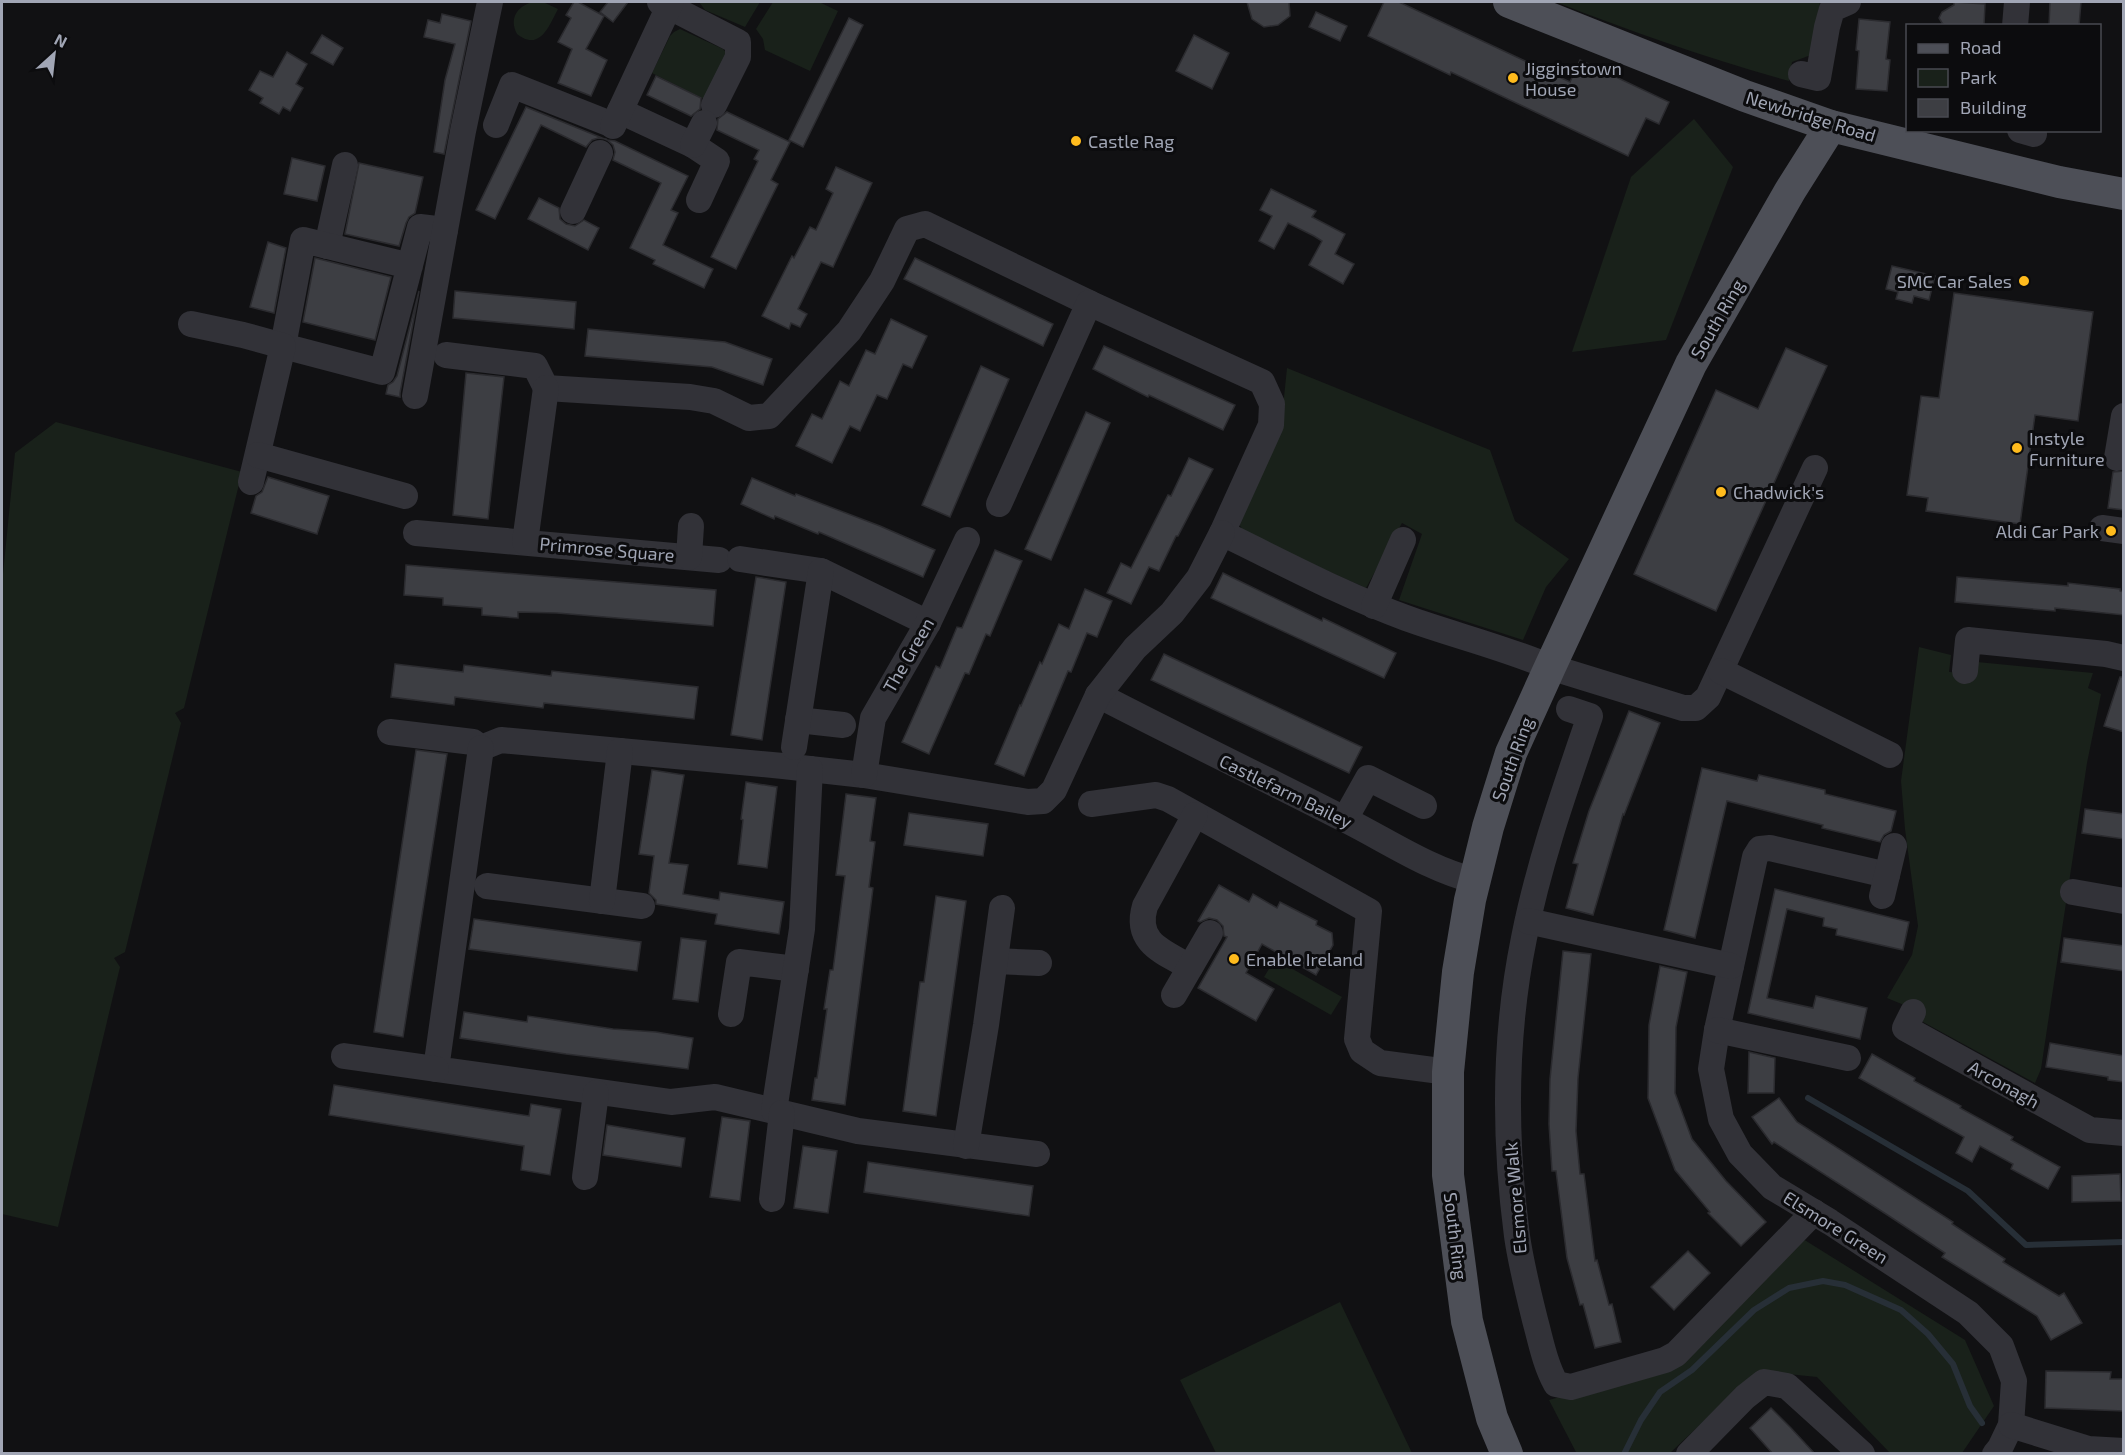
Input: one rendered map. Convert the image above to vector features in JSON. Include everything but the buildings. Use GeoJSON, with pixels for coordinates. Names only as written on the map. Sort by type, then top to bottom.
{"type":"FeatureCollection","features":[{"type":"Feature","properties":{"kind":"main road","name":"Newbridge Road"},"geometry":{"type":"LineString","coordinates":[[1509,2],[1723,88],[1831,126],[2059,182],[2124,194]]}},
{"type":"Feature","properties":{"kind":"main road","name":"South Ring"},"geometry":{"type":"LineString","coordinates":[[1507,1454],[1492,1418],[1467,1321],[1449,1175],[1448,1072],[1458,972],[1470,900],[1488,827],[1511,753],[1691,364],[1790,192],[1831,126]]}},
{"type":"Feature","properties":{"kind":"street"},"geometry":{"type":"LineString","coordinates":[[415,396],[463,131],[490,2]]}},
{"type":"Feature","properties":{"kind":"street"},"geometry":{"type":"LineString","coordinates":[[1801,74],[1818,78],[1832,9],[1848,2]]}},
{"type":"Feature","properties":{"kind":"street"},"geometry":{"type":"LineString","coordinates":[[2015,24],[2017,2]]}},
{"type":"Feature","properties":{"kind":"street"},"geometry":{"type":"LineString","coordinates":[[573,211],[667,3],[738,42],[738,57],[704,124],[717,161],[699,200]]}},
{"type":"Feature","properties":{"kind":"street"},"geometry":{"type":"LineString","coordinates":[[496,125],[512,85],[610,132],[704,124]]}},
{"type":"Feature","properties":{"kind":"street"},"geometry":{"type":"LineString","coordinates":[[327,246],[345,165]]}},
{"type":"Feature","properties":{"kind":"street"},"geometry":{"type":"LineString","coordinates":[[446,355],[535,366],[546,388],[690,397],[714,401],[749,418],[769,416],[849,331],[882,280],[907,229],[925,224],[1089,303],[1262,381],[1272,404],[1271,425],[1199,578],[1172,613],[1135,648],[1098,695],[1054,790],[1043,801],[1028,802],[864,775],[620,751],[501,740],[481,748]]}},
{"type":"Feature","properties":{"kind":"street"},"geometry":{"type":"LineString","coordinates":[[191,324],[243,335],[382,372],[420,227],[445,230]]}},
{"type":"Feature","properties":{"kind":"street"},"geometry":{"type":"LineString","coordinates":[[251,482],[283,346],[303,240],[410,266]]}},
{"type":"Feature","properties":{"kind":"street"},"geometry":{"type":"LineString","coordinates":[[999,504],[1089,303]]}},
{"type":"Feature","properties":{"kind":"street","name":"Primrose Square"},"geometry":{"type":"LineString","coordinates":[[525,542],[546,388]]}},
{"type":"Feature","properties":{"kind":"street"},"geometry":{"type":"LineString","coordinates":[[2118,458],[2124,416]]}},
{"type":"Feature","properties":{"kind":"street"},"geometry":{"type":"LineString","coordinates":[[258,455],[405,496]]}},
{"type":"Feature","properties":{"kind":"street"},"geometry":{"type":"LineString","coordinates":[[1222,533],[1374,606],[1406,618],[1550,667],[1683,708],[1696,708],[1708,697],[1721,671],[1815,468]]}},
{"type":"Feature","properties":{"kind":"street","name":"Primrose Square"},"geometry":{"type":"LineString","coordinates":[[689,557],[692,526]]}},
{"type":"Feature","properties":{"kind":"street","name":"Primrose Square"},"geometry":{"type":"LineString","coordinates":[[416,532],[729,559],[821,571],[928,623]]}},
{"type":"Feature","properties":{"kind":"street","name":"The Green"},"geometry":{"type":"LineString","coordinates":[[864,775],[873,717],[928,623],[967,540]]}},
{"type":"Feature","properties":{"kind":"street"},"geometry":{"type":"LineString","coordinates":[[1374,606],[1403,540]]}},
{"type":"Feature","properties":{"kind":"street"},"geometry":{"type":"LineString","coordinates":[[794,747],[821,571]]}},
{"type":"Feature","properties":{"kind":"street"},"geometry":{"type":"LineString","coordinates":[[1965,671],[1968,640],[2106,654],[2124,658]]}},
{"type":"Feature","properties":{"kind":"street"},"geometry":{"type":"LineString","coordinates":[[1721,671],[1890,755]]}},
{"type":"Feature","properties":{"kind":"street","name":"Castlefarm Bailey"},"geometry":{"type":"LineString","coordinates":[[1098,695],[1245,771],[1345,819],[1424,862],[1449,874],[1476,881]]}},
{"type":"Feature","properties":{"kind":"street","name":"Elsmore Walk"},"geometry":{"type":"LineString","coordinates":[[1569,709],[1590,716],[1554,821],[1528,921],[1514,1000],[1507,1076],[1511,1187],[1521,1267],[1547,1368],[1556,1384],[1571,1387],[1665,1360],[1676,1354],[1814,1212]]}},
{"type":"Feature","properties":{"kind":"street"},"geometry":{"type":"LineString","coordinates":[[798,720],[843,725]]}},
{"type":"Feature","properties":{"kind":"street"},"geometry":{"type":"LineString","coordinates":[[390,732],[473,742],[481,748]]}},
{"type":"Feature","properties":{"kind":"street"},"geometry":{"type":"LineString","coordinates":[[436,1069],[481,748]]}},
{"type":"Feature","properties":{"kind":"street"},"geometry":{"type":"LineString","coordinates":[[602,901],[620,751]]}},
{"type":"Feature","properties":{"kind":"street"},"geometry":{"type":"LineString","coordinates":[[772,1199],[778,1112],[802,928],[810,769]]}},
{"type":"Feature","properties":{"kind":"street"},"geometry":{"type":"LineString","coordinates":[[1345,819],[1368,778],[1424,806]]}},
{"type":"Feature","properties":{"kind":"street"},"geometry":{"type":"LineString","coordinates":[[1091,804],[1156,795],[1168,799],[1369,911],[1357,1039],[1362,1051],[1380,1063],[1448,1072]]}},
{"type":"Feature","properties":{"kind":"street"},"geometry":{"type":"LineString","coordinates":[[1190,966],[1154,947],[1146,935],[1141,919],[1145,906],[1195,815]]}},
{"type":"Feature","properties":{"kind":"street","name":"Elsmore Green"},"geometry":{"type":"LineString","coordinates":[[1894,846],[1885,886],[1770,848],[1760,849],[1755,857],[1717,1030],[1711,1069],[1721,1119],[1740,1154],[1772,1187],[1968,1313],[2001,1346],[2013,1381],[2011,1425],[1995,1454]]}},
{"type":"Feature","properties":{"kind":"street"},"geometry":{"type":"LineString","coordinates":[[487,886],[642,906]]}},
{"type":"Feature","properties":{"kind":"street"},"geometry":{"type":"LineString","coordinates":[[2073,892],[2124,901]]}},
{"type":"Feature","properties":{"kind":"street"},"geometry":{"type":"LineString","coordinates":[[966,1146],[1002,908]]}},
{"type":"Feature","properties":{"kind":"street"},"geometry":{"type":"LineString","coordinates":[[1528,921],[1731,966]]}},
{"type":"Feature","properties":{"kind":"street"},"geometry":{"type":"LineString","coordinates":[[1174,995],[1210,933]]}},
{"type":"Feature","properties":{"kind":"street"},"geometry":{"type":"LineString","coordinates":[[995,961],[1039,963]]}},
{"type":"Feature","properties":{"kind":"street"},"geometry":{"type":"LineString","coordinates":[[730,1014],[738,962],[796,969]]}},
{"type":"Feature","properties":{"kind":"street","name":"Arconagh"},"geometry":{"type":"LineString","coordinates":[[1913,1012],[1905,1029],[2090,1130],[2124,1133]]}},
{"type":"Feature","properties":{"kind":"street"},"geometry":{"type":"LineString","coordinates":[[1717,1030],[1848,1058]]}},
{"type":"Feature","properties":{"kind":"street"},"geometry":{"type":"LineString","coordinates":[[344,1056],[671,1102],[715,1097],[858,1131],[1037,1154]]}},
{"type":"Feature","properties":{"kind":"street"},"geometry":{"type":"LineString","coordinates":[[585,1177],[596,1093]]}},
{"type":"Feature","properties":{"kind":"street"},"geometry":{"type":"LineString","coordinates":[[1689,1454],[1745,1396],[1764,1382],[1787,1386],[1862,1454]]}},
{"type":"Feature","properties":{"kind":"street"},"geometry":{"type":"LineString","coordinates":[[2011,1425],[2088,1449],[2124,1451]]}},
{"type":"Feature","properties":{"kind":"green space"},"geometry":{"type":"Polygon","coordinates":[[[532,2],[543,2],[558,9],[543,35],[532,40],[517,34],[514,18],[522,7],[532,2]]]}},
{"type":"Feature","properties":{"kind":"green space"},"geometry":{"type":"Polygon","coordinates":[[[699,2],[760,2],[745,27],[705,10],[699,2]]]}},
{"type":"Feature","properties":{"kind":"green space"},"geometry":{"type":"Polygon","coordinates":[[[773,2],[819,2],[838,11],[810,71],[765,50],[763,39],[756,29],[773,2]]]}},
{"type":"Feature","properties":{"kind":"green space"},"geometry":{"type":"Polygon","coordinates":[[[1556,2],[1820,2],[1811,55],[1792,62],[1789,81],[1671,44],[1556,2]]]}},
{"type":"Feature","properties":{"kind":"green space"},"geometry":{"type":"Polygon","coordinates":[[[680,29],[723,49],[729,56],[710,102],[652,73],[670,36],[680,29]]]}},
{"type":"Feature","properties":{"kind":"green space"},"geometry":{"type":"Polygon","coordinates":[[[1694,119],[1733,167],[1666,340],[1572,352],[1631,177],[1694,119]]]}},
{"type":"Feature","properties":{"kind":"green space"},"geometry":{"type":"Polygon","coordinates":[[[1287,368],[1490,450],[1515,521],[1569,559],[1546,587],[1523,640],[1399,600],[1422,534],[1402,523],[1366,588],[1245,534],[1236,519],[1282,417],[1287,368]]]}},
{"type":"Feature","properties":{"kind":"green space"},"geometry":{"type":"Polygon","coordinates":[[[56,422],[242,472],[184,708],[175,713],[181,723],[125,952],[114,958],[120,967],[58,1227],[2,1214],[2,584],[15,453],[56,422]]]}},
{"type":"Feature","properties":{"kind":"green space"},"geometry":{"type":"Polygon","coordinates":[[[1919,647],[1951,655],[1949,672],[1972,673],[1977,662],[2093,673],[2088,688],[2101,694],[2087,763],[2041,1069],[2035,1083],[1923,1022],[1921,1012],[1887,998],[1912,955],[1918,926],[1901,781],[1919,647]]]}},
{"type":"Feature","properties":{"kind":"green space"},"geometry":{"type":"Polygon","coordinates":[[[1275,959],[1342,997],[1331,1015],[1264,977],[1275,959]]]}},
{"type":"Feature","properties":{"kind":"green space"},"geometry":{"type":"Polygon","coordinates":[[[1803,1239],[1965,1340],[1994,1406],[1962,1453],[1890,1453],[1817,1377],[1757,1371],[1670,1453],[1577,1454],[1549,1400],[1652,1371],[1803,1239]]]}},
{"type":"Feature","properties":{"kind":"green space"},"geometry":{"type":"Polygon","coordinates":[[[1340,1302],[1412,1453],[1216,1453],[1180,1380],[1340,1302]]]}},
{"type":"Feature","properties":{"kind":"waterway"},"geometry":{"type":"LineString","coordinates":[[1808,1098],[1968,1191],[2026,1245],[2124,1242]]}},
{"type":"Feature","properties":{"kind":"waterway"},"geometry":{"type":"LineString","coordinates":[[1624,1454],[1641,1420],[1660,1392],[1692,1370],[1754,1310],[1789,1288],[1823,1281],[1845,1285],[1901,1310],[1928,1334],[1953,1364],[1970,1406],[1982,1423]]}},
{"type":"Feature","properties":{"kind":"place","name":"Jigginstown House"},"geometry":{"type":"Point","coordinates":[1513,78]}},
{"type":"Feature","properties":{"kind":"place","name":"Castle Rag"},"geometry":{"type":"Point","coordinates":[1076,141]}},
{"type":"Feature","properties":{"kind":"place","name":"SMC Car Sales"},"geometry":{"type":"Point","coordinates":[2024,281]}},
{"type":"Feature","properties":{"kind":"place","name":"Instyle Furniture"},"geometry":{"type":"Point","coordinates":[2017,448]}},
{"type":"Feature","properties":{"kind":"place","name":"Chadwick's"},"geometry":{"type":"Point","coordinates":[1721,492]}},
{"type":"Feature","properties":{"kind":"place","name":"Aldi Car Park"},"geometry":{"type":"Point","coordinates":[2111,531]}},
{"type":"Feature","properties":{"kind":"place","name":"Enable Ireland"},"geometry":{"type":"Point","coordinates":[1234,959]}}]}
